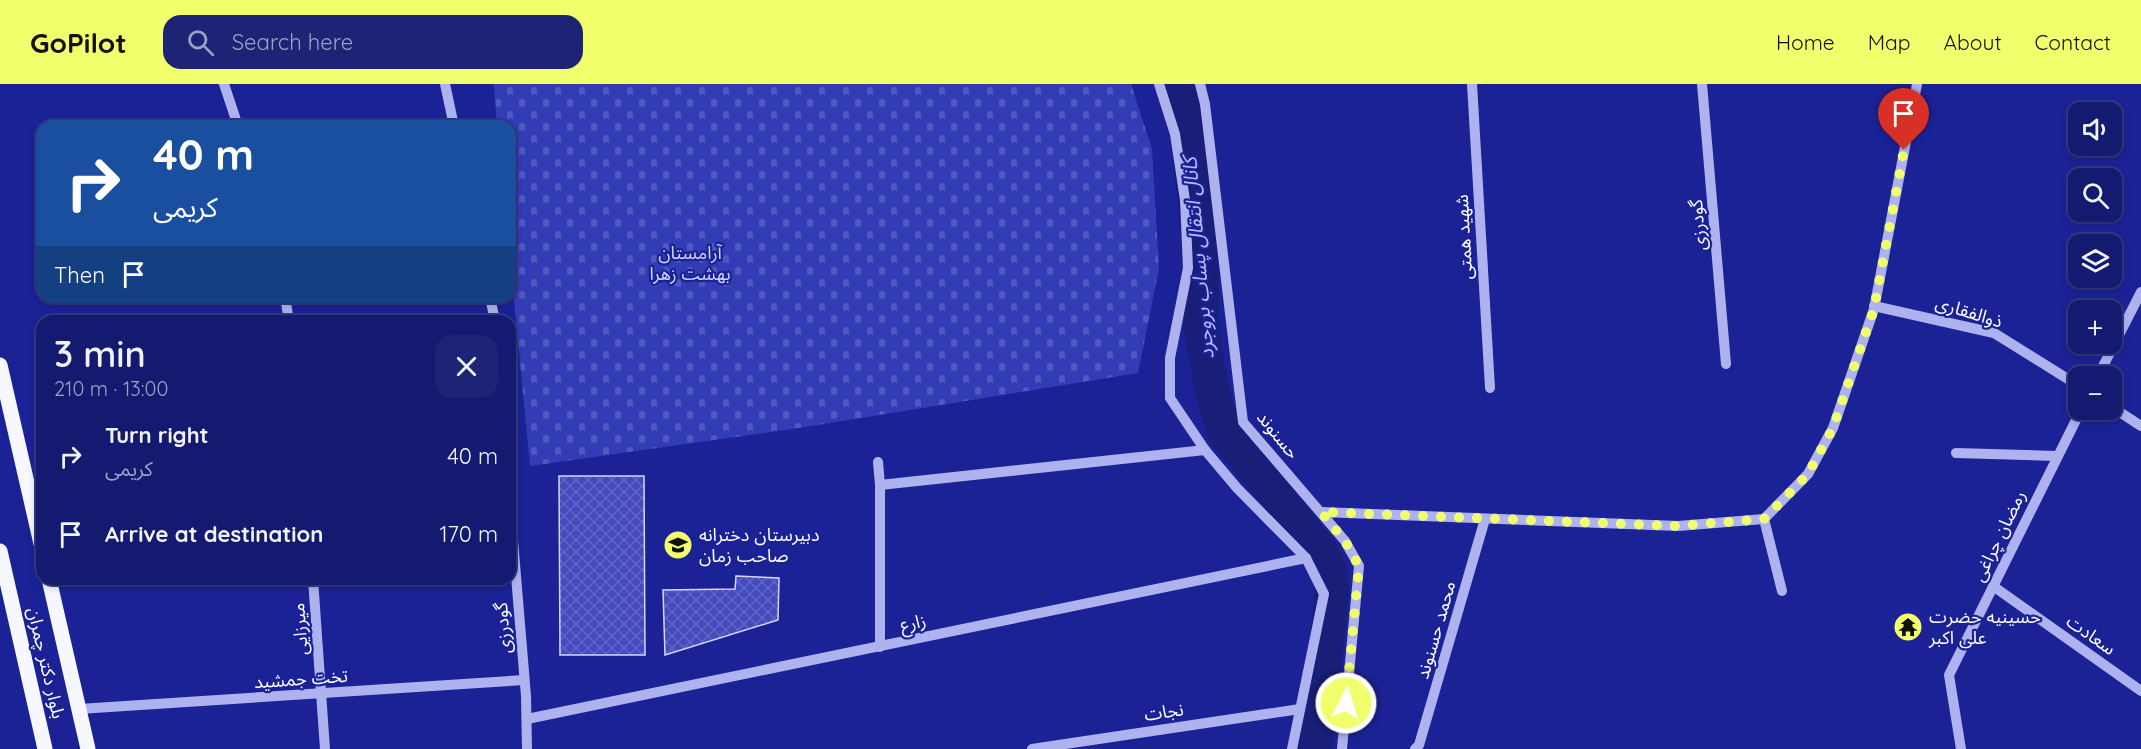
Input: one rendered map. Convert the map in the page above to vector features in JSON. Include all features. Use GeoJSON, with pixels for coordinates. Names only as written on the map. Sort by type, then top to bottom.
{"type":"FeatureCollection","features":[{"type":"Feature","properties":{"kind":"main road"},"geometry":{"type":"LineString","coordinates":[[0,364],[36,522]]}},
{"type":"Feature","properties":{"kind":"main road","name":"بلوار دکتر چمران"},"geometry":{"type":"LineString","coordinates":[[0,551],[45,749]]}},
{"type":"Feature","properties":{"kind":"main road","name":"بلوار دکتر چمران"},"geometry":{"type":"LineString","coordinates":[[50,585],[88,749]]}},
{"type":"Feature","properties":{"kind":"main road"},"geometry":{"type":"LineString","coordinates":[[34,749],[40,724]]}},
{"type":"Feature","properties":{"kind":"street"},"geometry":{"type":"LineString","coordinates":[[225,84],[235,120]]}},
{"type":"Feature","properties":{"kind":"street"},"geometry":{"type":"LineString","coordinates":[[445,84],[453,120]]}},
{"type":"Feature","properties":{"kind":"street"},"geometry":{"type":"LineString","coordinates":[[1159,84],[1175,134],[1185,200],[1188,268],[1170,358],[1170,399],[1205,450],[1237,488],[1306,558],[1324,594],[1292,749]]}},
{"type":"Feature","properties":{"kind":"street","name":"حسنوند"},"geometry":{"type":"LineString","coordinates":[[1200,84],[1205,104],[1243,422],[1345,541],[1359,566],[1341,749]]}},
{"type":"Feature","properties":{"kind":"street","name":"شهید همتی"},"geometry":{"type":"LineString","coordinates":[[1472,84],[1490,388]]}},
{"type":"Feature","properties":{"kind":"street","name":"گودرزی"},"geometry":{"type":"LineString","coordinates":[[1702,84],[1726,364]]}},
{"type":"Feature","properties":{"kind":"street"},"geometry":{"type":"LineString","coordinates":[[1321,512],[1678,526],[1764,519],[1808,474],[1833,428],[1874,306],[1917,84]]}},
{"type":"Feature","properties":{"kind":"street"},"geometry":{"type":"LineString","coordinates":[[2103,366],[2141,292]]}},
{"type":"Feature","properties":{"kind":"street","name":"ذوالفقاری"},"geometry":{"type":"LineString","coordinates":[[1874,306],[1994,333],[2068,379]]}},
{"type":"Feature","properties":{"kind":"street"},"geometry":{"type":"LineString","coordinates":[[2122,414],[2141,426]]}},
{"type":"Feature","properties":{"kind":"street","name":"رمضان چراغی"},"geometry":{"type":"LineString","coordinates":[[1961,749],[1949,675],[2076,420]]}},
{"type":"Feature","properties":{"kind":"street"},"geometry":{"type":"LineString","coordinates":[[880,485],[1205,450]]}},
{"type":"Feature","properties":{"kind":"street"},"geometry":{"type":"LineString","coordinates":[[1956,453],[2057,456]]}},
{"type":"Feature","properties":{"kind":"street"},"geometry":{"type":"LineString","coordinates":[[878,462],[880,647]]}},
{"type":"Feature","properties":{"kind":"street","name":"محمد حسنوند"},"geometry":{"type":"LineString","coordinates":[[1415,749],[1454,630],[1485,519]]}},
{"type":"Feature","properties":{"kind":"street"},"geometry":{"type":"LineString","coordinates":[[1764,519],[1782,591]]}},
{"type":"Feature","properties":{"kind":"street","name":"زارع"},"geometry":{"type":"LineString","coordinates":[[527,719],[1306,558]]}},
{"type":"Feature","properties":{"kind":"street","name":"گودرزی"},"geometry":{"type":"LineString","coordinates":[[516,579],[527,719],[527,749]]}},
{"type":"Feature","properties":{"kind":"street","name":"میرزایی"},"geometry":{"type":"LineString","coordinates":[[313,585],[325,749]]}},
{"type":"Feature","properties":{"kind":"street","name":"سعادت"},"geometry":{"type":"LineString","coordinates":[[1992,586],[2141,691]]}},
{"type":"Feature","properties":{"kind":"street","name":"تخت جمشید"},"geometry":{"type":"LineString","coordinates":[[79,709],[524,680]]}},
{"type":"Feature","properties":{"kind":"street","name":"نجات"},"geometry":{"type":"LineString","coordinates":[[1032,749],[1300,709]]}},
{"type":"Feature","properties":{"kind":"green space","name":"آرامستان بهشت زهرا"},"geometry":{"type":"Polygon","coordinates":[[[494,84],[1131,84],[1152,149],[1159,268],[1138,373],[799,428],[530,466],[514,303],[516,120],[497,120],[494,84]]]}},
{"type":"Feature","properties":{"kind":"building"},"geometry":{"type":"Polygon","coordinates":[[[559,476],[644,476],[645,655],[560,655],[559,476]]]}},
{"type":"Feature","properties":{"kind":"building"},"geometry":{"type":"Polygon","coordinates":[[[736,576],[779,578],[778,620],[665,655],[663,590],[735,589],[736,576]]]}},
{"type":"Feature","properties":{"kind":"waterway","name":"کانال انتقال پساب بروجرد"},"geometry":{"type":"LineString","coordinates":[[1183,87],[1202,274],[1201,328],[1212,391],[1225,434],[1320,549],[1330,570],[1332,594],[1315,749]]}},
{"type":"Feature","properties":{"kind":"place","name":"دبیرستان دخترانه صاحب زمان"},"geometry":{"type":"Point","coordinates":[678,545]}},
{"type":"Feature","properties":{"kind":"place","name":"حسینیه حضرت علی اکبر"},"geometry":{"type":"Point","coordinates":[1908,627]}},
{"type":"Feature","properties":{"kind":"route"},"geometry":{"type":"LineString","coordinates":[[1346,703],[1359,566],[1345,541],[1321,512],[1678,526],[1764,519],[1786,498],[1808,474],[1833,428],[1874,309],[1904,150]]}}]}
